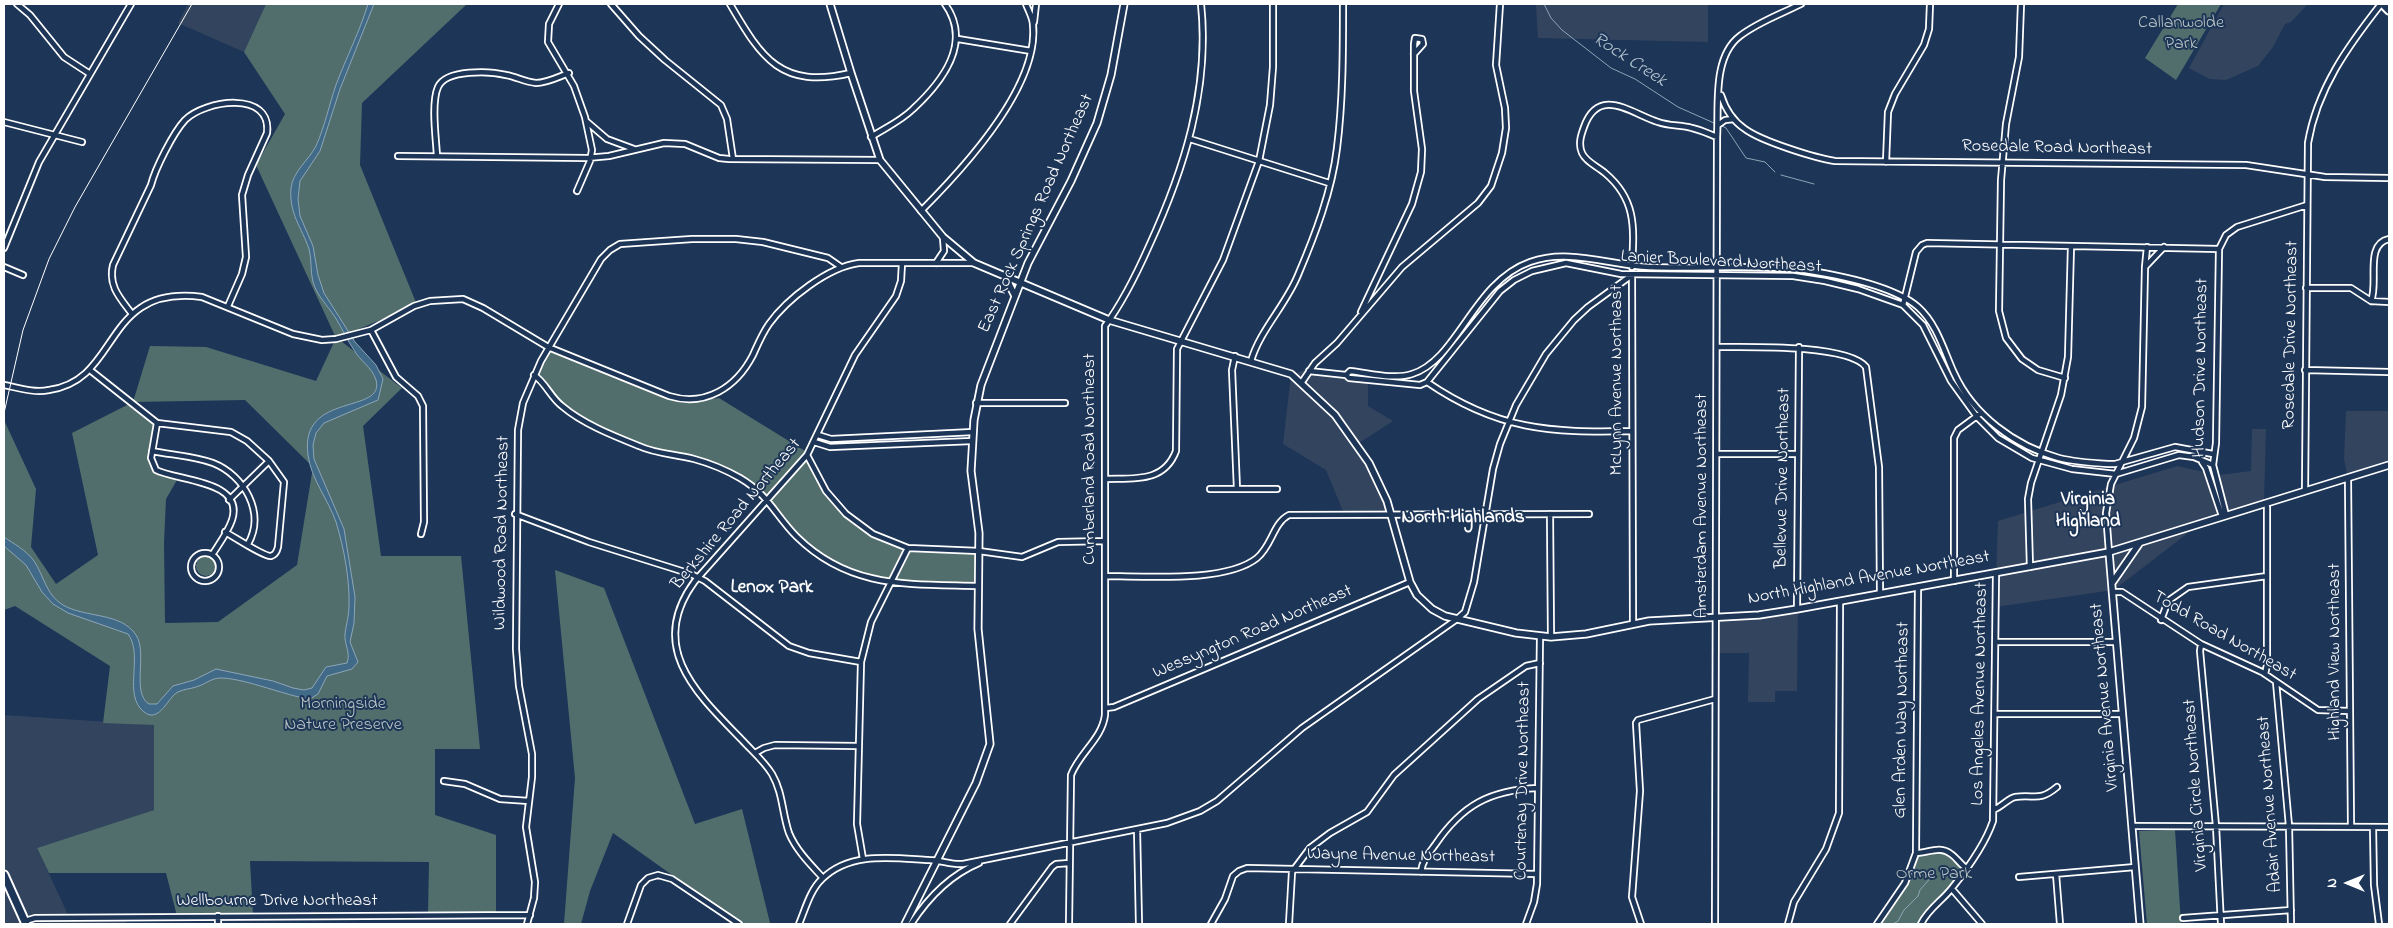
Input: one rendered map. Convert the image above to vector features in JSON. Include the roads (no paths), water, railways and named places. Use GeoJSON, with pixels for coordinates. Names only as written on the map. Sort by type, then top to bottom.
{"type":"FeatureCollection","features":[{"type":"Feature","properties":{"kind":"main road"},"geometry":{"type":"LineString","coordinates":[[2382,4],[2389,10]]}},
{"type":"Feature","properties":{"kind":"main road"},"geometry":{"type":"LineString","coordinates":[[4,874],[26,922]]}},
{"type":"Feature","properties":{"kind":"street"},"geometry":{"type":"LineString","coordinates":[[17,4],[30,15],[64,57],[90,74]]}},
{"type":"Feature","properties":{"kind":"street"},"geometry":{"type":"LineString","coordinates":[[4,248],[39,162],[131,4]]}},
{"type":"Feature","properties":{"kind":"street"},"geometry":{"type":"LineString","coordinates":[[559,4],[549,24],[548,42],[569,73],[586,122],[592,150],[577,191]]}},
{"type":"Feature","properties":{"kind":"street"},"geometry":{"type":"LineString","coordinates":[[611,4],[664,60],[721,105],[727,119],[733,159]]}},
{"type":"Feature","properties":{"kind":"street"},"geometry":{"type":"LineString","coordinates":[[730,4],[761,52],[775,64],[790,73],[805,78],[823,78],[851,73]]}},
{"type":"Feature","properties":{"kind":"street","name":"North Highland Avenue Northeast"},"geometry":{"type":"LineString","coordinates":[[830,4],[871,137],[880,160],[943,237],[974,263],[1109,320],[1284,370],[1302,382],[1335,414],[1358,445],[1377,480],[1390,514],[1410,582],[1417,595],[1426,605],[1438,613],[1457,619],[1551,637],[1586,634],[1633,623],[1797,609],[1840,602],[2109,552],[2389,465]]}},
{"type":"Feature","properties":{"kind":"street"},"geometry":{"type":"LineString","coordinates":[[871,137],[913,110],[944,74],[957,47],[958,38],[954,21],[946,4]]}},
{"type":"Feature","properties":{"kind":"street"},"geometry":{"type":"LineString","coordinates":[[1026,4],[1034,25]]}},
{"type":"Feature","properties":{"kind":"street"},"geometry":{"type":"LineString","coordinates":[[921,211],[967,162],[993,128],[1021,81],[1027,68],[1031,51],[1036,4]]}},
{"type":"Feature","properties":{"kind":"street","name":"East Rock Springs Road Northeast"},"geometry":{"type":"LineString","coordinates":[[905,924],[938,862],[976,783],[990,744],[978,629],[978,518],[971,471],[976,403],[986,369],[1035,247],[1071,181],[1097,123],[1111,75],[1124,4]]}},
{"type":"Feature","properties":{"kind":"street","name":"Cumberland Road Northeast"},"geometry":{"type":"LineString","coordinates":[[1068,924],[1071,775],[1079,758],[1102,730],[1106,708],[1105,326],[1154,235],[1171,195],[1190,139],[1202,75],[1201,4]]}},
{"type":"Feature","properties":{"kind":"street"},"geometry":{"type":"LineString","coordinates":[[1105,479],[1151,477],[1164,470],[1173,459],[1177,443],[1177,349],[1232,239],[1258,161],[1268,114],[1273,67],[1273,4]]}},
{"type":"Feature","properties":{"kind":"street"},"geometry":{"type":"LineString","coordinates":[[1251,361],[1257,344],[1278,313],[1297,277],[1329,184],[1338,139],[1343,73],[1343,4]]}},
{"type":"Feature","properties":{"kind":"street"},"geometry":{"type":"LineString","coordinates":[[1302,382],[1309,371],[1352,326],[1402,267],[1478,203],[1491,186],[1502,153],[1506,128],[1505,108],[1496,65],[1500,4]]}},
{"type":"Feature","properties":{"kind":"street","name":"Amsterdam Avenue Northeast"},"geometry":{"type":"LineString","coordinates":[[1715,924],[1717,137],[1720,88],[1723,57],[1736,39],[1753,27],[1801,4]]}},
{"type":"Feature","properties":{"kind":"street"},"geometry":{"type":"LineString","coordinates":[[1886,162],[1888,112],[1895,94],[1924,45],[1929,29],[1930,4]]}},
{"type":"Feature","properties":{"kind":"street"},"geometry":{"type":"LineString","coordinates":[[2021,4],[2019,57],[2006,116],[1999,245],[1999,311],[2006,338],[2016,353],[2030,366],[2046,374],[2065,378]]}},
{"type":"Feature","properties":{"kind":"street"},"geometry":{"type":"LineString","coordinates":[[2307,177],[2308,143],[2319,98],[2354,38],[2382,4]]}},
{"type":"Feature","properties":{"kind":"street"},"geometry":{"type":"LineString","coordinates":[[958,38],[1031,51]]}},
{"type":"Feature","properties":{"kind":"street"},"geometry":{"type":"LineString","coordinates":[[1352,326],[1364,306],[1407,213],[1419,181],[1422,154],[1414,91],[1414,54]]}},
{"type":"Feature","properties":{"kind":"street"},"geometry":{"type":"LineString","coordinates":[[437,156],[436,97],[438,86],[445,79],[461,74],[484,72],[508,75],[524,81],[537,83],[546,82],[569,73]]}},
{"type":"Feature","properties":{"kind":"street","name":"Rosedale Road Northeast"},"geometry":{"type":"LineString","coordinates":[[1720,88],[1724,103],[1734,119],[1751,133],[1824,159],[1886,162],[2246,165],[2307,177],[2389,178]]}},
{"type":"Feature","properties":{"kind":"street"},"geometry":{"type":"LineString","coordinates":[[132,314],[114,288],[111,273],[113,265],[151,186],[154,174],[185,120],[203,109],[222,103],[233,102],[253,106],[264,117],[268,127],[248,175],[242,195],[246,257],[242,274],[228,306]]}},
{"type":"Feature","properties":{"kind":"street","name":"McLynn Avenue Northeast"},"geometry":{"type":"LineString","coordinates":[[1633,623],[1633,224],[1629,204],[1617,185],[1588,161],[1581,150],[1580,140],[1589,117],[1600,107],[1617,105],[1656,122],[1694,128],[1717,137]]}},
{"type":"Feature","properties":{"kind":"street"},"geometry":{"type":"LineString","coordinates":[[1718,125],[1725,120],[1734,119]]}},
{"type":"Feature","properties":{"kind":"street"},"geometry":{"type":"LineString","coordinates":[[4,122],[82,142]]}},
{"type":"Feature","properties":{"kind":"street"},"geometry":{"type":"LineString","coordinates":[[586,122],[608,138],[634,149]]}},
{"type":"Feature","properties":{"kind":"street"},"geometry":{"type":"LineString","coordinates":[[1190,139],[1329,184]]}},
{"type":"Feature","properties":{"kind":"street"},"geometry":{"type":"LineString","coordinates":[[398,156],[591,157],[609,156],[664,143],[685,144],[719,158],[880,160]]}},
{"type":"Feature","properties":{"kind":"street","name":"Rosedale Drive Northeast"},"geometry":{"type":"LineString","coordinates":[[2305,491],[2307,177]]}},
{"type":"Feature","properties":{"kind":"street"},"geometry":{"type":"LineString","coordinates":[[1903,305],[1916,252],[1922,245],[2219,249],[2226,235],[2237,227],[2307,205]]}},
{"type":"Feature","properties":{"kind":"street"},"geometry":{"type":"LineString","coordinates":[[936,263],[944,251],[943,237]]}},
{"type":"Feature","properties":{"kind":"street","name":"Wildwood Road Northeast"},"geometry":{"type":"LineString","coordinates":[[527,924],[535,882],[526,827],[532,777],[532,754],[520,686],[516,649],[515,514],[518,430],[524,403],[534,375],[548,347],[605,254],[615,246],[625,242],[712,238],[750,240],[828,258],[841,267]]}},
{"type":"Feature","properties":{"kind":"street"},"geometry":{"type":"LineString","coordinates":[[2371,301],[2374,292],[2375,250],[2380,243],[2389,239]]}},
{"type":"Feature","properties":{"kind":"street"},"geometry":{"type":"LineString","coordinates":[[2030,567],[2028,499],[2038,460],[2056,411],[2065,378],[2070,336],[2071,246]]}},
{"type":"Feature","properties":{"kind":"street","name":"Virginia Avenue Northeast"},"geometry":{"type":"LineString","coordinates":[[2140,924],[2112,592],[2107,504],[2111,484],[2138,430],[2142,407],[2146,247]]}},
{"type":"Feature","properties":{"kind":"street"},"geometry":{"type":"LineString","coordinates":[[2145,267],[2164,247]]}},
{"type":"Feature","properties":{"kind":"street","name":"Hudson Drive Northeast"},"geometry":{"type":"LineString","coordinates":[[2219,249],[2216,443],[2213,454],[2213,466],[2224,516]]}},
{"type":"Feature","properties":{"kind":"street","name":"Lanier Boulevard Northeast"},"geometry":{"type":"LineString","coordinates":[[1432,364],[1485,294],[1499,280],[1522,265],[1538,260],[1576,256],[1632,266],[1786,268],[1831,274],[1905,298],[1925,314],[1937,333],[1960,386],[1981,413],[2014,439],[2041,452],[2073,461],[2116,464],[2174,448],[2186,448],[2202,454],[2213,454]]}},
{"type":"Feature","properties":{"kind":"street"},"geometry":{"type":"LineString","coordinates":[[1538,260],[1540,268]]}},
{"type":"Feature","properties":{"kind":"street"},"geometry":{"type":"LineString","coordinates":[[4,385],[31,391],[49,390],[70,384],[90,370],[117,329],[132,314],[154,301],[178,295],[202,297],[302,337],[322,340],[338,339],[370,330],[422,303],[458,298],[483,308],[548,347],[669,396],[682,400],[707,398],[718,393],[736,379],[748,363],[764,332],[778,313],[812,285],[841,267],[859,263],[974,263]]}},
{"type":"Feature","properties":{"kind":"street","name":"Berkshire Road Northeast"},"geometry":{"type":"LineString","coordinates":[[823,878],[806,859],[793,840],[777,784],[767,767],[705,701],[688,679],[679,660],[675,637],[677,615],[685,595],[699,577],[807,454],[818,435],[855,355],[896,296],[901,281],[902,263]]}},
{"type":"Feature","properties":{"kind":"street","name":"Lanier Boulevard Northeast"},"geometry":{"type":"LineString","coordinates":[[1427,382],[1491,300],[1514,280],[1540,268],[1566,263],[1632,275],[1793,276],[1858,289],[1903,305],[1924,325],[1951,381],[1976,417],[1998,438],[2038,460],[2072,469],[2118,470],[2180,455],[2194,457],[2213,466]]}},
{"type":"Feature","properties":{"kind":"street"},"geometry":{"type":"LineString","coordinates":[[1610,271],[1613,263]]}},
{"type":"Feature","properties":{"kind":"street"},"geometry":{"type":"LineString","coordinates":[[4,267],[23,275]]}},
{"type":"Feature","properties":{"kind":"street"},"geometry":{"type":"LineString","coordinates":[[1829,282],[1831,274]]}},
{"type":"Feature","properties":{"kind":"street"},"geometry":{"type":"LineString","coordinates":[[799,924],[811,896],[823,878],[842,866],[863,859],[932,860],[958,864],[1138,829],[1182,818],[1216,801],[1302,728],[1457,619],[1465,612],[1474,582],[1493,469],[1508,422],[1525,387],[1559,337],[1588,306],[1632,275]]}},
{"type":"Feature","properties":{"kind":"street"},"geometry":{"type":"LineString","coordinates":[[1005,276],[1015,296]]}},
{"type":"Feature","properties":{"kind":"street"},"geometry":{"type":"LineString","coordinates":[[2306,288],[2351,288],[2371,301],[2389,302]]}},
{"type":"Feature","properties":{"kind":"street"},"geometry":{"type":"LineString","coordinates":[[1485,294],[1491,300]]}},
{"type":"Feature","properties":{"kind":"street"},"geometry":{"type":"LineString","coordinates":[[370,330],[396,378],[418,396],[423,406],[424,522],[421,534]]}},
{"type":"Feature","properties":{"kind":"street"},"geometry":{"type":"LineString","coordinates":[[1717,346],[1799,347],[1857,359],[1864,364],[1868,371],[1879,466],[1880,594]]}},
{"type":"Feature","properties":{"kind":"street","name":"Bellevue Drive Northeast"},"geometry":{"type":"LineString","coordinates":[[1797,609],[1799,347]]}},
{"type":"Feature","properties":{"kind":"street"},"geometry":{"type":"LineString","coordinates":[[1234,356],[1232,370],[1237,489]]}},
{"type":"Feature","properties":{"kind":"street"},"geometry":{"type":"LineString","coordinates":[[1346,375],[1350,372],[1404,375],[1424,369],[1432,364],[1438,369]]}},
{"type":"Feature","properties":{"kind":"street"},"geometry":{"type":"LineString","coordinates":[[90,370],[157,424],[231,432],[247,441],[269,460],[284,482],[278,547],[275,554],[268,556],[225,532]]}},
{"type":"Feature","properties":{"kind":"street"},"geometry":{"type":"LineString","coordinates":[[2305,370],[2389,372]]}},
{"type":"Feature","properties":{"kind":"street"},"geometry":{"type":"LineString","coordinates":[[1309,371],[1346,375],[1349,378],[1420,385],[1427,382],[1465,406],[1508,422],[1558,431],[1632,431]]}},
{"type":"Feature","properties":{"kind":"street"},"geometry":{"type":"LineString","coordinates":[[534,375],[556,401],[573,414],[641,447],[694,459],[727,472],[748,484],[768,500],[793,534],[820,556],[853,574],[890,583],[978,586]]}},
{"type":"Feature","properties":{"kind":"street"},"geometry":{"type":"LineString","coordinates":[[1404,375],[1404,383]]}},
{"type":"Feature","properties":{"kind":"street"},"geometry":{"type":"LineString","coordinates":[[976,403],[1065,403]]}},
{"type":"Feature","properties":{"kind":"street"},"geometry":{"type":"LineString","coordinates":[[1954,580],[1954,438],[1958,430],[1981,413]]}},
{"type":"Feature","properties":{"kind":"street"},"geometry":{"type":"LineString","coordinates":[[157,424],[152,451],[152,465],[156,470],[213,485],[229,500],[234,512],[230,526],[212,555]]}},
{"type":"Feature","properties":{"kind":"street"},"geometry":{"type":"LineString","coordinates":[[818,435],[831,439],[973,432]]}},
{"type":"Feature","properties":{"kind":"street"},"geometry":{"type":"LineString","coordinates":[[898,436],[898,444]]}},
{"type":"Feature","properties":{"kind":"street"},"geometry":{"type":"LineString","coordinates":[[814,442],[830,447],[972,441]]}},
{"type":"Feature","properties":{"kind":"street"},"geometry":{"type":"LineString","coordinates":[[152,451],[212,463],[226,471],[244,487],[253,504],[254,512],[252,534],[248,544]]}},
{"type":"Feature","properties":{"kind":"street"},"geometry":{"type":"LineString","coordinates":[[807,454],[826,490],[846,514],[873,534],[908,548],[979,551],[1022,557],[1058,542],[1105,541]]}},
{"type":"Feature","properties":{"kind":"street"},"geometry":{"type":"LineString","coordinates":[[1717,454],[1797,454]]}},
{"type":"Feature","properties":{"kind":"street","name":"Hudson Drive Northeast"},"geometry":{"type":"LineString","coordinates":[[2202,454],[2201,461],[2206,468],[2224,516]]}},
{"type":"Feature","properties":{"kind":"street"},"geometry":{"type":"LineString","coordinates":[[229,500],[269,460]]}},
{"type":"Feature","properties":{"kind":"street","name":"Highland View Northeast"},"geometry":{"type":"LineString","coordinates":[[2348,478],[2351,826]]}},
{"type":"Feature","properties":{"kind":"street"},"geometry":{"type":"LineString","coordinates":[[1210,489],[1277,489]]}},
{"type":"Feature","properties":{"kind":"street"},"geometry":{"type":"LineString","coordinates":[[2265,674],[2267,665],[2267,507]]}},
{"type":"Feature","properties":{"kind":"street"},"geometry":{"type":"LineString","coordinates":[[515,514],[590,542],[699,577],[790,646],[808,652],[860,662]]}},
{"type":"Feature","properties":{"kind":"street"},"geometry":{"type":"LineString","coordinates":[[1550,514],[1551,637]]}},
{"type":"Feature","properties":{"kind":"street"},"geometry":{"type":"LineString","coordinates":[[1105,576],[1189,576],[1240,567],[1264,552],[1272,541],[1282,519],[1289,515],[1589,514]]}},
{"type":"Feature","properties":{"kind":"street"},"geometry":{"type":"LineString","coordinates":[[2112,583],[2139,543]]}},
{"type":"Feature","properties":{"kind":"street"},"geometry":{"type":"LineString","coordinates":[[863,859],[857,824],[860,662],[871,622],[908,548]]}},
{"type":"Feature","properties":{"kind":"street"},"geometry":{"type":"LineString","coordinates":[[201,553],[212,555],[219,565],[217,574],[210,580],[198,579],[191,569],[192,561],[201,553]]}},
{"type":"Feature","properties":{"kind":"street","name":"Los Angeles Avenue Northeast"},"geometry":{"type":"LineString","coordinates":[[1921,924],[1932,908],[1952,888],[1989,833],[1995,809],[1996,573]]}},
{"type":"Feature","properties":{"kind":"street"},"geometry":{"type":"LineString","coordinates":[[2162,620],[2168,601],[2188,587],[2267,576]]}},
{"type":"Feature","properties":{"kind":"street","name":"Wessyngton Road Northeast"},"geometry":{"type":"LineString","coordinates":[[1106,708],[1114,707],[1410,582]]}},
{"type":"Feature","properties":{"kind":"street","name":"Glen Arden Way Northeast"},"geometry":{"type":"LineString","coordinates":[[1877,924],[1905,883],[1916,853],[1918,587]]}},
{"type":"Feature","properties":{"kind":"street","name":"Todd Road Northeast"},"geometry":{"type":"LineString","coordinates":[[2112,592],[2122,592],[2201,644],[2265,674],[2318,710],[2350,711]]}},
{"type":"Feature","properties":{"kind":"street"},"geometry":{"type":"LineString","coordinates":[[1788,924],[1794,902],[1826,849],[1839,813],[1840,602]]}},
{"type":"Feature","properties":{"kind":"street","name":"Courtenay Drive Northeast"},"geometry":{"type":"LineString","coordinates":[[1526,924],[1534,902],[1537,874],[1540,636]]}},
{"type":"Feature","properties":{"kind":"street"},"geometry":{"type":"LineString","coordinates":[[1996,642],[2116,642]]}},
{"type":"Feature","properties":{"kind":"street","name":"Virginia Circle Northeast"},"geometry":{"type":"LineString","coordinates":[[2201,644],[2200,651],[2216,826],[2221,924]]}},
{"type":"Feature","properties":{"kind":"street"},"geometry":{"type":"LineString","coordinates":[[1289,924],[1291,876],[1294,869],[1315,843],[1368,812],[1394,775],[1478,699],[1526,666],[1540,663]]}},
{"type":"Feature","properties":{"kind":"street","name":"Adair Avenue Northeast"},"geometry":{"type":"LineString","coordinates":[[2276,682],[2289,826],[2291,924]]}},
{"type":"Feature","properties":{"kind":"street"},"geometry":{"type":"LineString","coordinates":[[1641,924],[1632,897],[1640,791],[1636,723],[1638,720],[1715,699]]}},
{"type":"Feature","properties":{"kind":"street"},"geometry":{"type":"LineString","coordinates":[[1995,714],[2122,714]]}},
{"type":"Feature","properties":{"kind":"street"},"geometry":{"type":"LineString","coordinates":[[755,753],[775,745],[858,746]]}},
{"type":"Feature","properties":{"kind":"street"},"geometry":{"type":"LineString","coordinates":[[444,781],[464,784],[500,799],[529,801]]}},
{"type":"Feature","properties":{"kind":"street"},"geometry":{"type":"LineString","coordinates":[[1995,809],[2012,798],[2040,798],[2057,787]]}},
{"type":"Feature","properties":{"kind":"street"},"geometry":{"type":"LineString","coordinates":[[1421,872],[1423,861],[1444,832],[1467,809],[1498,794],[1538,788]]}},
{"type":"Feature","properties":{"kind":"street"},"geometry":{"type":"LineString","coordinates":[[2132,826],[2389,827]]}},
{"type":"Feature","properties":{"kind":"street"},"geometry":{"type":"LineString","coordinates":[[2373,827],[2374,885],[2379,924]]}},
{"type":"Feature","properties":{"kind":"street"},"geometry":{"type":"LineString","coordinates":[[1138,829],[1139,924]]}},
{"type":"Feature","properties":{"kind":"street"},"geometry":{"type":"LineString","coordinates":[[1916,853],[1934,849],[1944,850],[1952,854],[1966,868]]}},
{"type":"Feature","properties":{"kind":"street"},"geometry":{"type":"LineString","coordinates":[[911,924],[930,898],[942,887],[967,869],[990,858]]}},
{"type":"Feature","properties":{"kind":"street"},"geometry":{"type":"LineString","coordinates":[[1010,924],[1052,867],[1056,864],[1069,863]]}},
{"type":"Feature","properties":{"kind":"street"},"geometry":{"type":"LineString","coordinates":[[2019,877],[2135,867]]}},
{"type":"Feature","properties":{"kind":"street","name":"Wayne Avenue Northeast"},"geometry":{"type":"LineString","coordinates":[[1211,924],[1233,876],[1247,868],[1537,874]]}},
{"type":"Feature","properties":{"kind":"street"},"geometry":{"type":"LineString","coordinates":[[2056,874],[2060,924]]}},
{"type":"Feature","properties":{"kind":"street"},"geometry":{"type":"LineString","coordinates":[[627,924],[641,885],[648,878],[658,875],[672,879],[739,924]]}},
{"type":"Feature","properties":{"kind":"street"},"geometry":{"type":"LineString","coordinates":[[1952,888],[1982,924]]}},
{"type":"Feature","properties":{"kind":"street"},"geometry":{"type":"LineString","coordinates":[[2183,918],[2291,910]]}},
{"type":"Feature","properties":{"kind":"street","name":"Wellbourne Drive Northeast"},"geometry":{"type":"LineString","coordinates":[[26,922],[35,918],[530,915]]}},
{"type":"Feature","properties":{"kind":"street"},"geometry":{"type":"LineString","coordinates":[[218,916],[218,924]]}},
{"type":"Feature","properties":{"kind":"waterway","name":"Rock Creek"},"geometry":{"type":"LineString","coordinates":[[1544,4],[1551,18],[1562,30],[1611,68],[1635,79],[1678,107],[1714,123]]}},
{"type":"Feature","properties":{"kind":"waterway","name":"Rock Creek"},"geometry":{"type":"LineString","coordinates":[[1722,126],[1726,128],[1746,158],[1765,162],[1775,172]]}},
{"type":"Feature","properties":{"kind":"waterway","name":"Rock Creek"},"geometry":{"type":"LineString","coordinates":[[1781,175],[1814,184]]}},
{"type":"Feature","properties":{"kind":"waterway"},"geometry":{"type":"LineString","coordinates":[[1893,924],[1898,921],[1904,910],[1918,896],[1920,890],[1933,875]]}},
{"type":"Feature","properties":{"kind":"railway"},"geometry":{"type":"LineString","coordinates":[[4,413],[23,330],[49,259],[75,207],[192,4]]}},
{"type":"Feature","properties":{"kind":"district","name":"Virginia Highland"},"geometry":{"type":"Point","coordinates":[2088,512]}},
{"type":"Feature","properties":{"kind":"district","name":"North Highlands"},"geometry":{"type":"Point","coordinates":[1463,519]}},
{"type":"Feature","properties":{"kind":"district","name":"Lenox Park"},"geometry":{"type":"Point","coordinates":[772,589]}},
{"type":"Feature","properties":{"kind":"park label","name":"Callanwolde Park"},"geometry":{"type":"Point","coordinates":[2181,34]}},
{"type":"Feature","properties":{"kind":"park label","name":"Morningside Nature Preserve"},"geometry":{"type":"Point","coordinates":[343,715]}},
{"type":"Feature","properties":{"kind":"park label","name":"Orme Park"},"geometry":{"type":"Point","coordinates":[1934,875]}}]}
